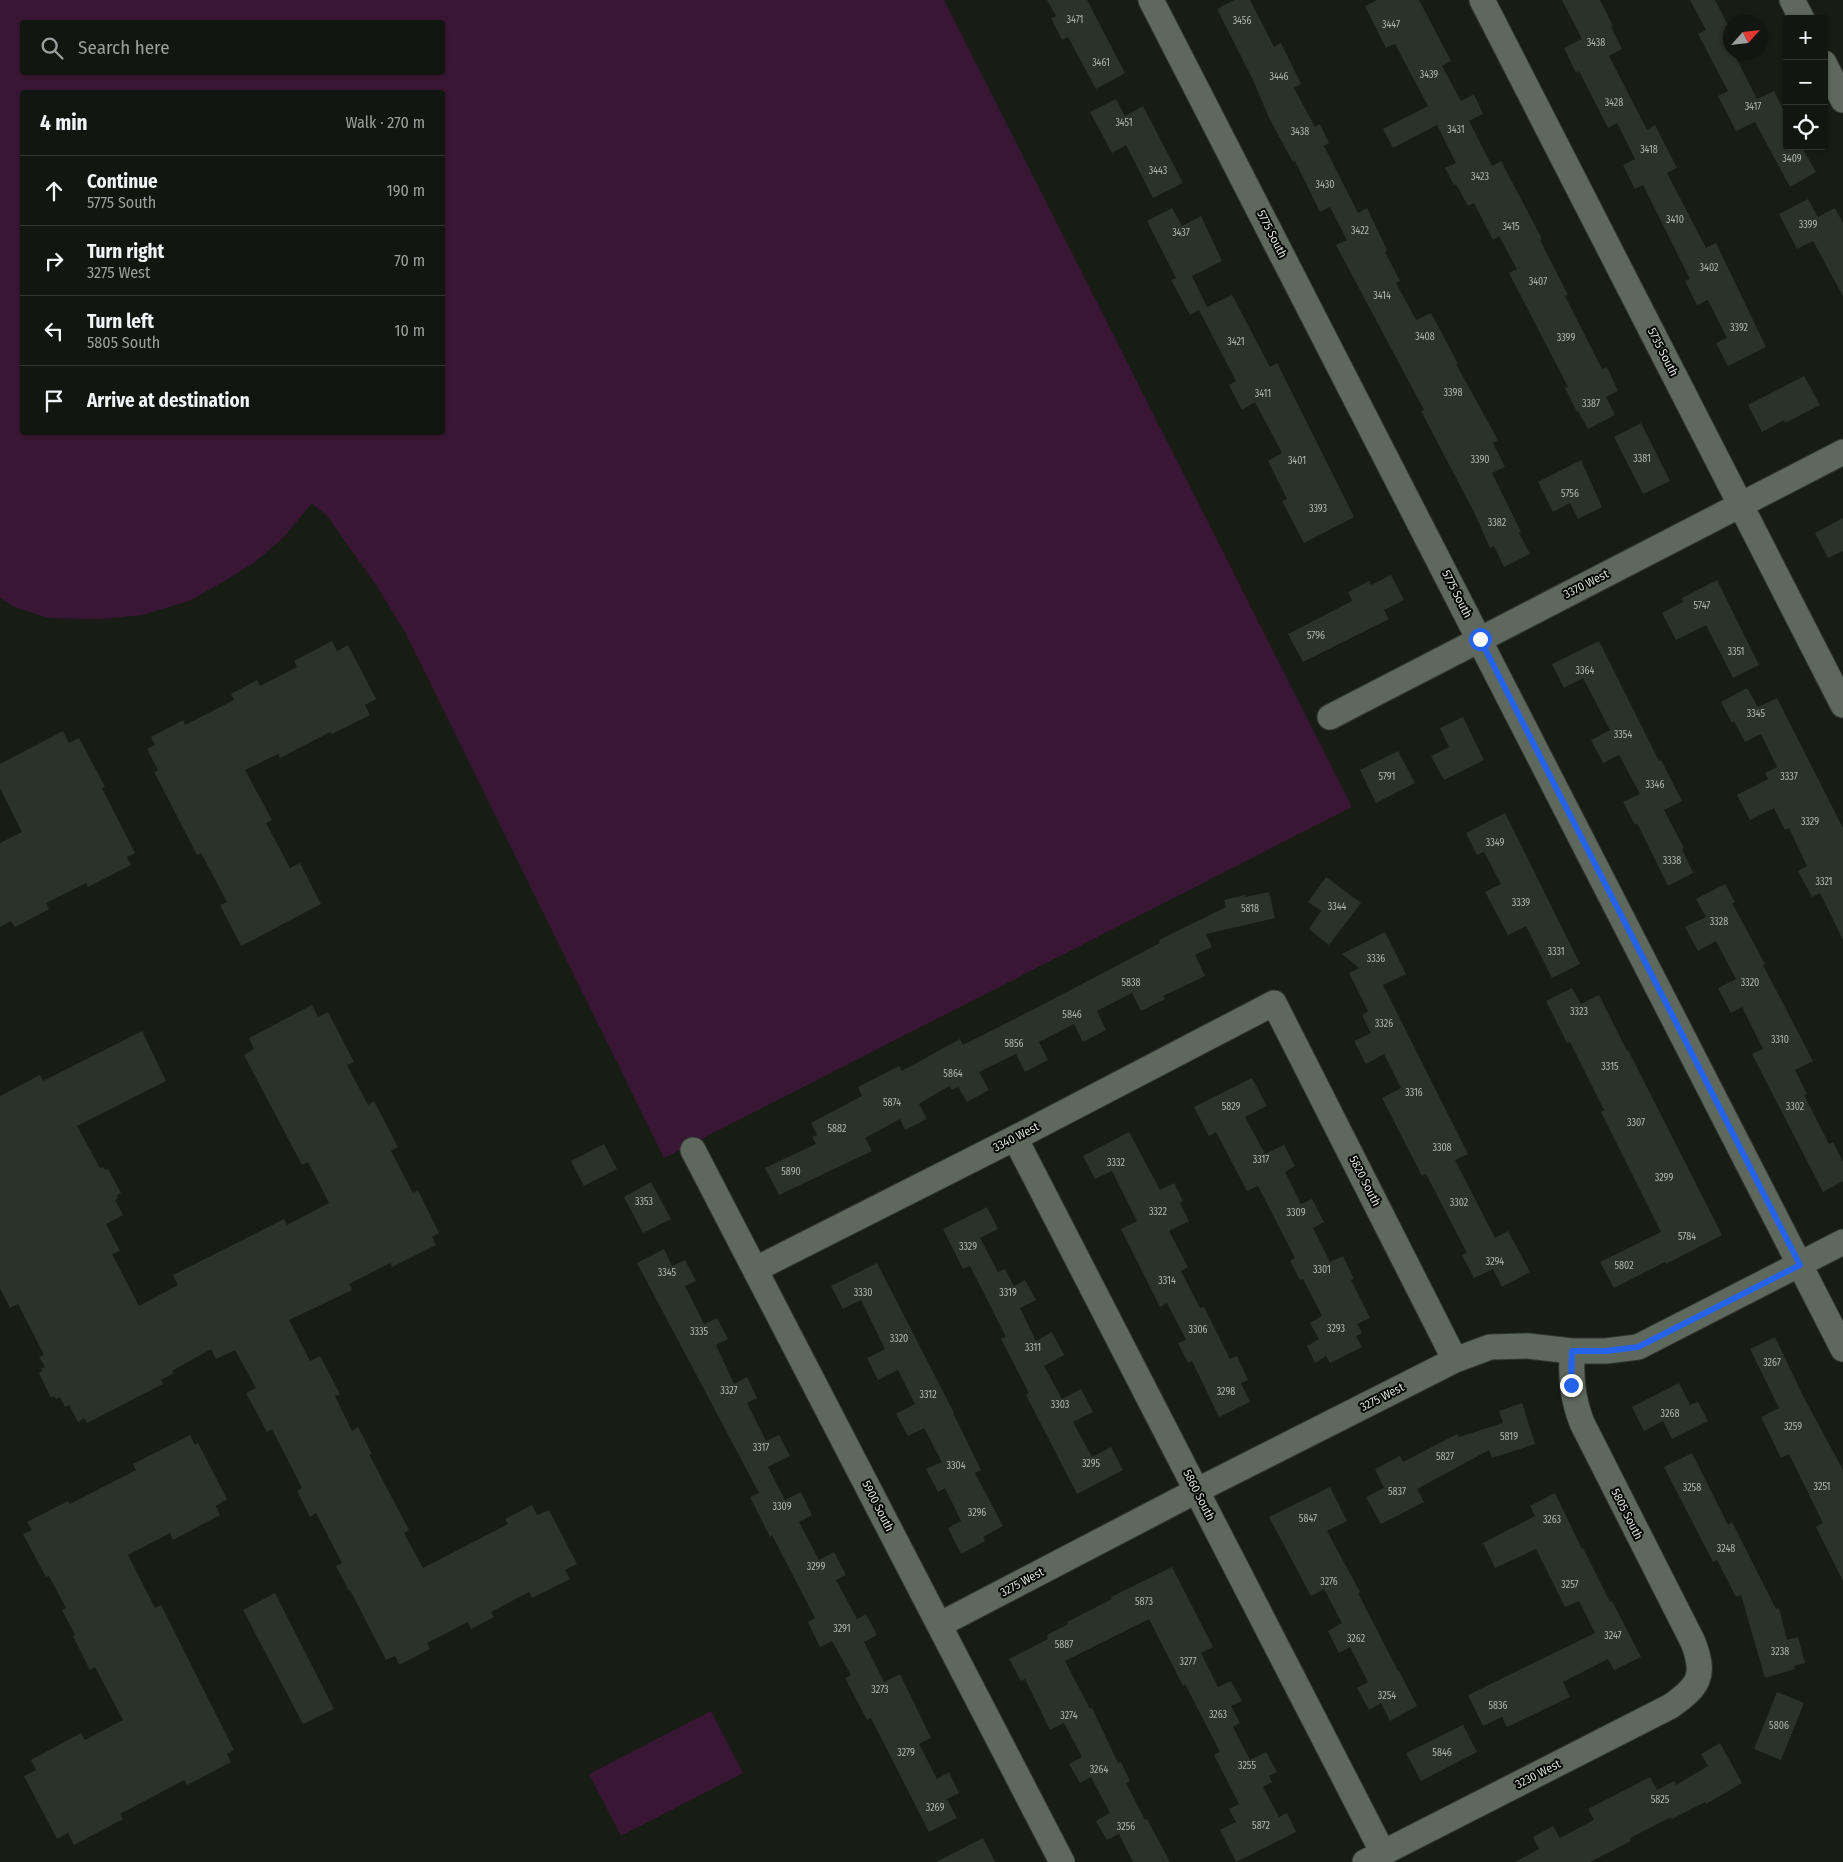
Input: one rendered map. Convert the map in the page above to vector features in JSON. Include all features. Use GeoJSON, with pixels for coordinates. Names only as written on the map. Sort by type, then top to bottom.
{"type":"FeatureCollection","features":[{"type":"Feature","properties":{"kind":"street","name":"5775 South"},"geometry":{"type":"LineString","coordinates":[[1151,0],[1843,1349]]}},
{"type":"Feature","properties":{"kind":"street","name":"5735 South"},"geometry":{"type":"LineString","coordinates":[[1482,0],[1843,705]]}},
{"type":"Feature","properties":{"kind":"street"},"geometry":{"type":"LineString","coordinates":[[1792,0],[1800,15]]}},
{"type":"Feature","properties":{"kind":"street"},"geometry":{"type":"LineString","coordinates":[[1828,71],[1843,100]]}},
{"type":"Feature","properties":{"kind":"street","name":"3370 West"},"geometry":{"type":"LineString","coordinates":[[1330,717],[1843,452]]}},
{"type":"Feature","properties":{"kind":"street","name":"3340 West"},"geometry":{"type":"LineString","coordinates":[[756,1269],[1015,1138],[1274,1003]]}},
{"type":"Feature","properties":{"kind":"street","name":"5820 South"},"geometry":{"type":"LineString","coordinates":[[1274,1003],[1455,1360]]}},
{"type":"Feature","properties":{"kind":"street","name":"5860 South"},"geometry":{"type":"LineString","coordinates":[[1015,1138],[1196,1491],[1374,1858]]}},
{"type":"Feature","properties":{"kind":"street","name":"5900 South"},"geometry":{"type":"LineString","coordinates":[[693,1150],[1062,1862]]}},
{"type":"Feature","properties":{"kind":"street","name":"3275 West"},"geometry":{"type":"LineString","coordinates":[[940,1625],[1196,1491],[1455,1360],[1490,1347],[1528,1346],[1572,1351],[1606,1351],[1638,1347],[1843,1242]]}},
{"type":"Feature","properties":{"kind":"street","name":"5805 South"},"geometry":{"type":"LineString","coordinates":[[1572,1351],[1571,1385],[1574,1403],[1582,1423],[1693,1642],[1700,1672]]}},
{"type":"Feature","properties":{"kind":"street","name":"3230 West"},"geometry":{"type":"LineString","coordinates":[[1374,1858],[1671,1706],[1690,1692],[1700,1672]]}},
{"type":"Feature","properties":{"kind":"shaded area"},"geometry":{"type":"Polygon","coordinates":[[[0,0],[944,0],[1352,807],[664,1158],[405,632],[376,585],[327,516],[312,503],[283,538],[255,562],[189,601],[142,615],[103,619],[49,618],[14,607],[0,598],[0,0]]]}},
{"type":"Feature","properties":{"kind":"shaded area"},"geometry":{"type":"Polygon","coordinates":[[[711,1711],[743,1773],[621,1836],[589,1774],[711,1711]]]}},
{"type":"Feature","properties":{"kind":"building"},"geometry":{"type":"Polygon","coordinates":[[[1047,0],[1087,0],[1125,73],[1096,89],[1068,37],[1062,40],[1051,18],[1056,16],[1047,0]]]}},
{"type":"Feature","properties":{"kind":"building"},"geometry":{"type":"Polygon","coordinates":[[[1234,0],[1250,0],[1274,47],[1281,43],[1301,84],[1294,88],[1315,127],[1320,124],[1329,143],[1324,146],[1358,213],[1367,208],[1387,250],[1385,252],[1400,281],[1396,283],[1416,320],[1431,313],[1458,364],[1456,364],[1498,440],[1493,443],[1505,467],[1492,473],[1530,554],[1504,567],[1494,546],[1490,548],[1474,512],[1421,411],[1424,410],[1336,245],[1347,240],[1330,207],[1320,212],[1295,161],[1293,162],[1270,120],[1253,80],[1217,9],[1234,0]]]}},
{"type":"Feature","properties":{"kind":"building"},"geometry":{"type":"Polygon","coordinates":[[[1377,0],[1419,0],[1451,61],[1442,66],[1461,101],[1474,94],[1483,114],[1469,121],[1492,166],[1501,161],[1542,239],[1540,240],[1568,295],[1565,296],[1602,369],[1607,367],[1618,391],[1606,397],[1615,415],[1588,429],[1577,412],[1565,388],[1568,387],[1509,273],[1517,269],[1499,236],[1493,240],[1474,203],[1468,206],[1445,168],[1456,163],[1437,125],[1393,148],[1383,129],[1428,106],[1395,44],[1386,48],[1365,6],[1377,0]]]}},
{"type":"Feature","properties":{"kind":"building"},"geometry":{"type":"Polygon","coordinates":[[[1562,0],[1600,0],[1622,49],[1609,56],[1647,130],[1655,125],[1677,168],[1667,173],[1706,248],[1716,243],[1766,347],[1728,366],[1716,343],[1727,338],[1708,300],[1697,305],[1685,281],[1690,279],[1643,185],[1635,189],[1623,165],[1635,159],[1617,123],[1608,128],[1579,71],[1576,73],[1564,48],[1582,39],[1562,0]]]}},
{"type":"Feature","properties":{"kind":"building"},"geometry":{"type":"Polygon","coordinates":[[[1690,0],[1715,0],[1723,15],[1723,60],[1737,60],[1757,99],[1774,91],[1783,109],[1783,150],[1803,150],[1816,172],[1790,187],[1755,122],[1736,131],[1718,96],[1728,91],[1698,34],[1706,30],[1690,0]]]}},
{"type":"Feature","properties":{"kind":"building"},"geometry":{"type":"Polygon","coordinates":[[[1116,99],[1125,116],[1143,106],[1183,183],[1153,198],[1126,145],[1112,153],[1090,112],[1116,99]]]}},
{"type":"Feature","properties":{"kind":"building"},"geometry":{"type":"Polygon","coordinates":[[[1808,199],[1818,217],[1835,208],[1843,223],[1843,296],[1813,241],[1797,249],[1779,214],[1808,199]]]}},
{"type":"Feature","properties":{"kind":"building"},"geometry":{"type":"Polygon","coordinates":[[[1172,208],[1182,226],[1201,216],[1222,261],[1192,276],[1207,307],[1201,310],[1232,295],[1270,367],[1277,363],[1354,517],[1304,543],[1282,501],[1287,499],[1268,461],[1282,453],[1255,402],[1242,410],[1229,385],[1236,381],[1199,310],[1190,315],[1171,280],[1176,278],[1147,221],[1172,208]]]}},
{"type":"Feature","properties":{"kind":"building"},"geometry":{"type":"Polygon","coordinates":[[[1804,376],[1820,405],[1785,423],[1784,420],[1762,432],[1748,405],[1804,376]]]}},
{"type":"Feature","properties":{"kind":"building"},"geometry":{"type":"Polygon","coordinates":[[[1641,423],[1670,481],[1643,494],[1614,437],[1641,423]]]}},
{"type":"Feature","properties":{"kind":"building"},"geometry":{"type":"Polygon","coordinates":[[[1581,460],[1602,507],[1578,519],[1570,503],[1553,512],[1538,482],[1581,460]]]}},
{"type":"Feature","properties":{"kind":"building"},"geometry":{"type":"Polygon","coordinates":[[[1843,518],[1843,551],[1828,558],[1815,533],[1843,518]]]}},
{"type":"Feature","properties":{"kind":"building"},"geometry":{"type":"Polygon","coordinates":[[[1391,575],[1404,600],[1384,610],[1389,619],[1303,662],[1288,634],[1352,601],[1348,592],[1369,581],[1371,585],[1391,575]]]}},
{"type":"Feature","properties":{"kind":"building"},"geometry":{"type":"Polygon","coordinates":[[[1717,580],[1759,665],[1733,678],[1706,625],[1676,640],[1662,613],[1683,602],[1682,598],[1717,580]]]}},
{"type":"Feature","properties":{"kind":"building"},"geometry":{"type":"Polygon","coordinates":[[[332,641],[337,651],[348,645],[376,699],[365,705],[370,715],[332,734],[330,732],[280,758],[278,754],[245,770],[272,820],[266,823],[290,868],[300,863],[321,904],[241,946],[220,905],[227,902],[201,853],[197,855],[154,772],[158,770],[147,749],[155,745],[151,737],[183,720],[185,725],[234,700],[231,694],[257,680],[260,686],[297,667],[294,661],[332,641]]]}},
{"type":"Feature","properties":{"kind":"building"},"geometry":{"type":"Polygon","coordinates":[[[1599,641],[1659,761],[1661,760],[1682,801],[1664,810],[1684,848],[1682,849],[1693,873],[1668,886],[1637,823],[1635,825],[1623,802],[1640,794],[1619,755],[1603,763],[1591,740],[1610,730],[1592,695],[1583,678],[1564,688],[1552,664],[1599,641]]]}},
{"type":"Feature","properties":{"kind":"building"},"geometry":{"type":"Polygon","coordinates":[[[1747,688],[1758,707],[1777,698],[1843,828],[1843,940],[1820,893],[1812,897],[1798,871],[1807,866],[1789,828],[1785,830],[1774,808],[1750,820],[1737,795],[1768,779],[1765,773],[1777,767],[1761,734],[1745,742],[1721,702],[1747,688]]]}},
{"type":"Feature","properties":{"kind":"building"},"geometry":{"type":"Polygon","coordinates":[[[1463,717],[1484,760],[1444,780],[1431,756],[1449,747],[1440,728],[1463,717]]]}},
{"type":"Feature","properties":{"kind":"building"},"geometry":{"type":"Polygon","coordinates":[[[63,731],[69,743],[79,738],[105,787],[102,788],[135,853],[127,857],[131,865],[88,887],[86,883],[46,903],[49,909],[15,927],[11,921],[0,927],[0,843],[22,832],[0,788],[0,764],[63,731]]]}},
{"type":"Feature","properties":{"kind":"building"},"geometry":{"type":"Polygon","coordinates":[[[1398,751],[1415,783],[1376,803],[1360,770],[1398,751]]]}},
{"type":"Feature","properties":{"kind":"building"},"geometry":{"type":"Polygon","coordinates":[[[1505,813],[1580,964],[1552,978],[1526,926],[1508,935],[1485,892],[1501,884],[1484,852],[1477,855],[1466,833],[1505,813]]]}},
{"type":"Feature","properties":{"kind":"building"},"geometry":{"type":"Polygon","coordinates":[[[1326,877],[1361,903],[1329,945],[1309,929],[1321,911],[1308,902],[1326,877]]]}},
{"type":"Feature","properties":{"kind":"building"},"geometry":{"type":"Polygon","coordinates":[[[1725,884],[1735,902],[1732,903],[1765,964],[1763,965],[1813,1061],[1795,1070],[1807,1094],[1804,1095],[1829,1144],[1833,1142],[1843,1162],[1843,1181],[1823,1192],[1752,1054],[1763,1049],[1742,1007],[1731,1013],[1718,988],[1736,979],[1716,941],[1698,951],[1685,927],[1706,917],[1696,899],[1725,884]]]}},
{"type":"Feature","properties":{"kind":"building"},"geometry":{"type":"Polygon","coordinates":[[[1269,892],[1275,918],[1206,934],[1212,947],[1195,955],[1205,976],[1163,996],[1165,999],[1141,1011],[1132,993],[1097,1011],[1106,1030],[1083,1042],[1074,1024],[1039,1042],[1048,1060],[1025,1072],[1016,1054],[979,1072],[989,1090],[967,1102],[958,1087],[952,1090],[949,1086],[919,1104],[927,1119],[905,1130],[900,1119],[865,1138],[872,1151],[779,1195],[765,1168],[816,1144],[812,1137],[817,1135],[811,1123],[862,1096],[858,1087],[899,1066],[902,1071],[960,1039],[963,1045],[1042,1005],[1160,943],[1159,940],[1226,907],[1224,900],[1269,892]]]}},
{"type":"Feature","properties":{"kind":"building"},"geometry":{"type":"Polygon","coordinates":[[[1385,932],[1406,974],[1383,985],[1468,1154],[1455,1160],[1495,1238],[1508,1231],[1530,1272],[1502,1287],[1493,1269],[1474,1278],[1462,1255],[1467,1253],[1426,1174],[1422,1176],[1382,1098],[1401,1088],[1384,1054],[1366,1064],[1354,1041],[1371,1033],[1362,1015],[1368,1011],[1349,973],[1359,968],[1342,954],[1385,932]]]}},
{"type":"Feature","properties":{"kind":"building"},"geometry":{"type":"Polygon","coordinates":[[[1572,988],[1581,1004],[1599,995],[1722,1235],[1614,1288],[1600,1262],[1661,1232],[1601,1112],[1604,1110],[1570,1042],[1567,1043],[1546,1001],[1572,988]]]}},
{"type":"Feature","properties":{"kind":"building"},"geometry":{"type":"Polygon","coordinates":[[[312,1005],[318,1017],[328,1012],[354,1062],[347,1065],[368,1105],[374,1101],[398,1147],[391,1151],[413,1193],[418,1190],[439,1233],[432,1237],[436,1245],[392,1267],[390,1263],[349,1284],[352,1290],[289,1320],[310,1361],[320,1356],[340,1394],[335,1396],[352,1431],[358,1427],[372,1454],[369,1454],[409,1530],[404,1533],[423,1568],[508,1524],[505,1519],[532,1505],[537,1515],[549,1510],[577,1564],[565,1570],[570,1579],[532,1598],[529,1592],[491,1612],[494,1617],[471,1629],[468,1622],[427,1643],[430,1649],[401,1664],[399,1664],[395,1656],[386,1660],[349,1591],[336,1566],[342,1563],[316,1513],[310,1517],[297,1491],[302,1488],[272,1429],[267,1432],[246,1393],[256,1388],[235,1350],[216,1359],[211,1349],[172,1371],[174,1373],[161,1380],[163,1384],[87,1423],[84,1418],[78,1422],[69,1405],[65,1407],[60,1397],[56,1399],[54,1396],[51,1398],[39,1373],[45,1367],[39,1357],[44,1355],[18,1304],[10,1308],[0,1288],[0,1096],[40,1075],[43,1081],[142,1031],[166,1081],[77,1126],[100,1168],[108,1169],[121,1193],[117,1195],[118,1198],[115,1200],[123,1215],[106,1224],[120,1251],[112,1254],[139,1306],[178,1285],[173,1275],[284,1219],[287,1225],[329,1203],[308,1162],[302,1165],[244,1055],[254,1049],[249,1038],[312,1005]]]}},
{"type":"Feature","properties":{"kind":"building"},"geometry":{"type":"Polygon","coordinates":[[[1252,1078],[1267,1106],[1245,1117],[1265,1154],[1284,1145],[1295,1166],[1285,1172],[1301,1204],[1312,1199],[1324,1222],[1313,1228],[1330,1262],[1343,1256],[1354,1279],[1351,1280],[1370,1318],[1357,1324],[1362,1333],[1356,1336],[1362,1347],[1330,1363],[1326,1356],[1315,1363],[1307,1346],[1319,1339],[1310,1323],[1322,1316],[1303,1279],[1300,1280],[1290,1261],[1295,1258],[1258,1186],[1247,1191],[1216,1132],[1209,1136],[1194,1107],[1252,1078]]]}},
{"type":"Feature","properties":{"kind":"building"},"geometry":{"type":"Polygon","coordinates":[[[1129,1132],[1160,1190],[1174,1183],[1183,1201],[1180,1203],[1189,1221],[1169,1231],[1188,1267],[1181,1271],[1200,1308],[1204,1307],[1230,1359],[1237,1356],[1248,1380],[1241,1383],[1250,1402],[1219,1417],[1192,1361],[1188,1363],[1178,1343],[1186,1340],[1167,1303],[1160,1307],[1121,1229],[1137,1221],[1112,1171],[1095,1179],[1083,1156],[1129,1132]]]}},
{"type":"Feature","properties":{"kind":"building"},"geometry":{"type":"Polygon","coordinates":[[[604,1144],[617,1169],[584,1186],[571,1161],[604,1144]]]}},
{"type":"Feature","properties":{"kind":"building"},"geometry":{"type":"Polygon","coordinates":[[[651,1182],[671,1219],[643,1233],[624,1197],[651,1182]]]}},
{"type":"Feature","properties":{"kind":"building"},"geometry":{"type":"Polygon","coordinates":[[[987,1207],[998,1229],[980,1238],[998,1272],[1005,1269],[1014,1286],[1025,1280],[1036,1300],[1020,1308],[1036,1341],[1052,1332],[1064,1355],[1044,1366],[1062,1399],[1081,1389],[1093,1412],[1073,1422],[1092,1457],[1111,1447],[1123,1470],[1077,1494],[1026,1395],[1029,1393],[1001,1339],[1006,1337],[970,1266],[963,1269],[943,1229],[987,1207]]]}},
{"type":"Feature","properties":{"kind":"building"},"geometry":{"type":"Polygon","coordinates":[[[664,1249],[672,1266],[685,1260],[696,1281],[685,1286],[704,1324],[717,1318],[728,1339],[716,1345],[734,1384],[747,1377],[757,1398],[747,1403],[766,1441],[779,1435],[790,1456],[768,1467],[785,1500],[801,1492],[812,1515],[799,1522],[819,1560],[834,1552],[846,1575],[836,1580],[857,1619],[866,1614],[877,1635],[864,1642],[884,1682],[900,1674],[931,1738],[919,1744],[937,1779],[949,1772],[959,1793],[947,1799],[957,1818],[929,1832],[871,1718],[867,1720],[845,1678],[851,1675],[832,1641],[820,1647],[808,1622],[815,1618],[750,1497],[759,1493],[637,1263],[664,1249]]]}},
{"type":"Feature","properties":{"kind":"building"},"geometry":{"type":"Polygon","coordinates":[[[877,1263],[954,1413],[981,1470],[975,1473],[1003,1526],[983,1537],[985,1541],[961,1554],[948,1528],[961,1521],[945,1488],[938,1492],[926,1469],[942,1462],[924,1428],[908,1436],[896,1414],[915,1404],[898,1370],[878,1380],[867,1358],[885,1349],[861,1300],[843,1309],[831,1286],[877,1263]]]}},
{"type":"Feature","properties":{"kind":"building"},"geometry":{"type":"Polygon","coordinates":[[[1775,1337],[1803,1396],[1843,1470],[1843,1581],[1816,1527],[1823,1523],[1789,1454],[1781,1458],[1761,1417],[1779,1408],[1750,1349],[1775,1337]]]}},
{"type":"Feature","properties":{"kind":"building"},"geometry":{"type":"Polygon","coordinates":[[[1679,1383],[1690,1405],[1698,1402],[1708,1421],[1672,1439],[1663,1421],[1644,1431],[1632,1407],[1679,1383]]]}},
{"type":"Feature","properties":{"kind":"building"},"geometry":{"type":"Polygon","coordinates":[[[1522,1403],[1535,1444],[1492,1458],[1489,1450],[1417,1489],[1424,1502],[1381,1524],[1366,1497],[1384,1488],[1375,1469],[1400,1456],[1403,1462],[1457,1434],[1459,1437],[1503,1423],[1499,1411],[1522,1403]]]}},
{"type":"Feature","properties":{"kind":"building"},"geometry":{"type":"Polygon","coordinates":[[[190,1435],[195,1445],[198,1443],[227,1499],[216,1506],[220,1515],[173,1540],[170,1533],[128,1555],[155,1608],[161,1605],[234,1750],[227,1754],[231,1762],[187,1785],[184,1780],[120,1814],[123,1819],[74,1845],[68,1833],[57,1839],[24,1776],[36,1770],[31,1760],[81,1733],[85,1740],[123,1720],[95,1667],[90,1670],[62,1610],[66,1608],[49,1576],[46,1577],[23,1534],[32,1530],[27,1522],[68,1501],[70,1504],[136,1470],[133,1464],[190,1435]]]}},
{"type":"Feature","properties":{"kind":"building"},"geometry":{"type":"Polygon","coordinates":[[[1692,1453],[1728,1525],[1732,1522],[1776,1609],[1779,1608],[1787,1640],[1798,1637],[1805,1663],[1794,1666],[1795,1669],[1765,1678],[1741,1595],[1736,1597],[1717,1560],[1713,1562],[1664,1467],[1692,1453]]]}},
{"type":"Feature","properties":{"kind":"building"},"geometry":{"type":"Polygon","coordinates":[[[1330,1487],[1347,1521],[1327,1531],[1417,1706],[1390,1721],[1381,1703],[1369,1710],[1357,1688],[1368,1682],[1350,1647],[1339,1653],[1328,1631],[1342,1623],[1324,1589],[1311,1596],[1269,1517],[1330,1487]]]}},
{"type":"Feature","properties":{"kind":"building"},"geometry":{"type":"Polygon","coordinates":[[[1555,1493],[1582,1549],[1641,1657],[1614,1670],[1608,1659],[1563,1682],[1570,1697],[1507,1727],[1502,1717],[1483,1726],[1468,1695],[1595,1633],[1579,1601],[1565,1607],[1536,1549],[1495,1568],[1483,1543],[1535,1516],[1530,1506],[1555,1493]]]}},
{"type":"Feature","properties":{"kind":"building"},"geometry":{"type":"Polygon","coordinates":[[[1172,1567],[1213,1647],[1201,1653],[1218,1687],[1231,1681],[1242,1701],[1231,1706],[1240,1723],[1233,1727],[1250,1760],[1266,1752],[1277,1772],[1269,1776],[1272,1782],[1263,1787],[1279,1817],[1287,1813],[1296,1832],[1236,1862],[1220,1830],[1236,1822],[1229,1809],[1239,1804],[1214,1755],[1220,1752],[1185,1684],[1183,1686],[1149,1619],[1065,1661],[1090,1709],[1092,1708],[1118,1763],[1121,1762],[1130,1781],[1126,1783],[1170,1862],[1133,1862],[1119,1834],[1107,1840],[1096,1821],[1110,1813],[1091,1777],[1080,1783],[1069,1764],[1082,1757],[1064,1723],[1050,1730],[1025,1679],[1021,1681],[1009,1659],[1048,1639],[1047,1635],[1068,1624],[1067,1622],[1112,1599],[1111,1597],[1172,1567]]]}},
{"type":"Feature","properties":{"kind":"building"},"geometry":{"type":"Polygon","coordinates":[[[275,1593],[334,1709],[303,1724],[243,1610],[275,1593]]]}},
{"type":"Feature","properties":{"kind":"building"},"geometry":{"type":"Polygon","coordinates":[[[1777,1692],[1804,1703],[1781,1760],[1754,1749],[1777,1692]]]}},
{"type":"Feature","properties":{"kind":"building"},"geometry":{"type":"Polygon","coordinates":[[[1463,1725],[1477,1752],[1421,1781],[1406,1753],[1463,1725]]]}},
{"type":"Feature","properties":{"kind":"building"},"geometry":{"type":"Polygon","coordinates":[[[1720,1743],[1742,1783],[1706,1804],[1705,1802],[1672,1819],[1671,1817],[1630,1838],[1631,1841],[1590,1862],[1515,1862],[1539,1849],[1533,1837],[1553,1826],[1560,1838],[1594,1820],[1588,1809],[1650,1777],[1657,1790],[1674,1781],[1676,1785],[1708,1766],[1701,1754],[1720,1743]]]}},
{"type":"Feature","properties":{"kind":"building"},"geometry":{"type":"Polygon","coordinates":[[[983,1838],[995,1862],[936,1862],[983,1838]]]}},
{"type":"Feature","properties":{"kind":"route"},"geometry":{"type":"LineString","coordinates":[[1480,639],[1800,1265],[1638,1347],[1606,1351],[1572,1351],[1571,1385]]}}]}
